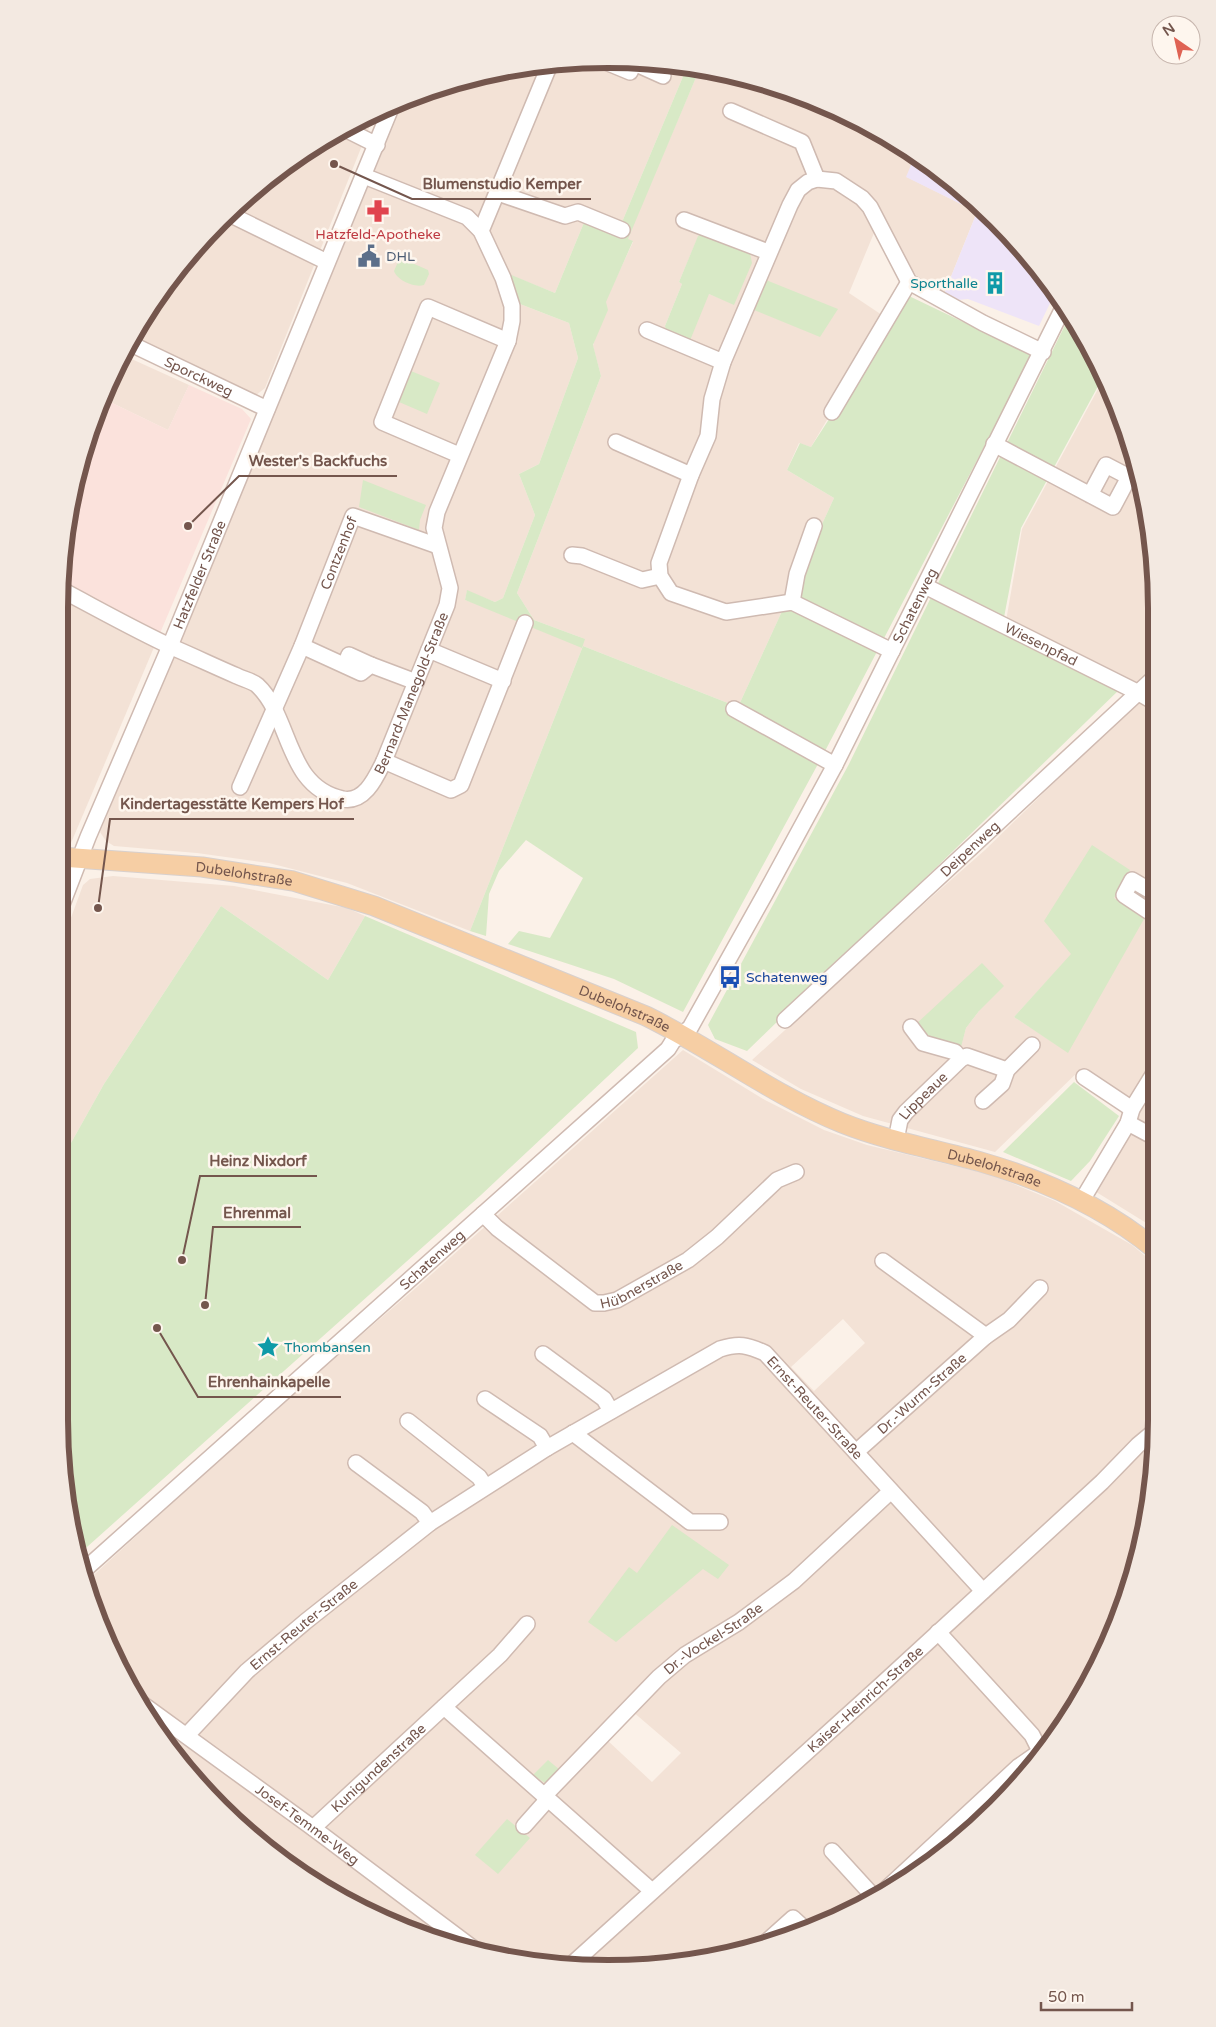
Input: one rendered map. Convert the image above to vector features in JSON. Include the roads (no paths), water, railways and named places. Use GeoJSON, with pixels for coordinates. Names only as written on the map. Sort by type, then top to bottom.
{"type":"FeatureCollection","features":[{"type":"Feature","properties":{"kind":"main road","name":"Dubelohstraße"},"geometry":{"type":"LineString","coordinates":[[70,858],[202,867],[261,875],[293,881],[374,906],[602,998],[682,1034],[802,1106],[843,1124],[1014,1172],[1081,1202],[1119,1223],[1148,1244]]}},
{"type":"Feature","properties":{"kind":"street"},"geometry":{"type":"LineString","coordinates":[[648,69],[662,76]]}},
{"type":"Feature","properties":{"kind":"street"},"geometry":{"type":"LineString","coordinates":[[481,231],[547,71]]}},
{"type":"Feature","properties":{"kind":"street"},"geometry":{"type":"LineString","coordinates":[[731,111],[802,142],[818,178]]}},
{"type":"Feature","properties":{"kind":"street","name":"Hatzfelder Straße"},"geometry":{"type":"LineString","coordinates":[[67,874],[70,858],[170,646],[389,114]]}},
{"type":"Feature","properties":{"kind":"street"},"geometry":{"type":"LineString","coordinates":[[352,132],[377,145]]}},
{"type":"Feature","properties":{"kind":"street","name":"Bernard-Manegold-Straße"},"geometry":{"type":"LineString","coordinates":[[68,593],[170,646],[257,685],[274,709],[297,763],[320,789],[344,799],[356,797],[364,793],[372,783],[384,761],[447,605],[450,588],[434,528],[459,455],[508,341],[512,321],[512,306],[503,278],[481,231],[467,217],[364,176]]}},
{"type":"Feature","properties":{"kind":"street"},"geometry":{"type":"LineString","coordinates":[[892,651],[792,602],[726,612],[672,593],[660,576],[658,563],[691,475],[708,436],[712,399],[723,362],[768,252],[798,190],[808,182],[818,178],[844,185],[862,198],[870,207],[909,282],[983,323],[1043,352]]}},
{"type":"Feature","properties":{"kind":"street"},"geometry":{"type":"LineString","coordinates":[[498,193],[565,216],[578,212],[622,230]]}},
{"type":"Feature","properties":{"kind":"street"},"geometry":{"type":"LineString","coordinates":[[235,218],[328,262]]}},
{"type":"Feature","properties":{"kind":"street"},"geometry":{"type":"LineString","coordinates":[[684,220],[768,252]]}},
{"type":"Feature","properties":{"kind":"street"},"geometry":{"type":"LineString","coordinates":[[832,412],[909,282]]}},
{"type":"Feature","properties":{"kind":"street"},"geometry":{"type":"LineString","coordinates":[[459,455],[382,422],[428,307],[508,341]]}},
{"type":"Feature","properties":{"kind":"street","name":"Schatenweg"},"geometry":{"type":"LineString","coordinates":[[88,1567],[277,1400],[668,1049],[672,1041],[694,1023],[835,765],[1061,314]]}},
{"type":"Feature","properties":{"kind":"street"},"geometry":{"type":"LineString","coordinates":[[647,330],[723,362]]}},
{"type":"Feature","properties":{"kind":"street","name":"Sporckweg"},"geometry":{"type":"LineString","coordinates":[[136,346],[267,409]]}},
{"type":"Feature","properties":{"kind":"street"},"geometry":{"type":"LineString","coordinates":[[616,442],[691,475]]}},
{"type":"Feature","properties":{"kind":"street"},"geometry":{"type":"LineString","coordinates":[[994,444],[1090,495]]}},
{"type":"Feature","properties":{"kind":"street","name":"Contzenhof"},"geometry":{"type":"LineString","coordinates":[[274,709],[302,646],[354,516],[438,546]]}},
{"type":"Feature","properties":{"kind":"street"},"geometry":{"type":"LineString","coordinates":[[792,602],[797,574],[814,526]]}},
{"type":"Feature","properties":{"kind":"street"},"geometry":{"type":"LineString","coordinates":[[572,555],[582,556],[642,580],[660,576]]}},
{"type":"Feature","properties":{"kind":"street","name":"Wiesenpfad"},"geometry":{"type":"LineString","coordinates":[[925,586],[1148,698]]}},
{"type":"Feature","properties":{"kind":"street"},"geometry":{"type":"LineString","coordinates":[[384,761],[451,790],[461,785],[525,623]]}},
{"type":"Feature","properties":{"kind":"street"},"geometry":{"type":"LineString","coordinates":[[302,646],[361,672],[371,665],[416,682]]}},
{"type":"Feature","properties":{"kind":"street"},"geometry":{"type":"LineString","coordinates":[[429,650],[503,681]]}},
{"type":"Feature","properties":{"kind":"street","name":"Deipenweg"},"geometry":{"type":"LineString","coordinates":[[785,1020],[1148,684]]}},
{"type":"Feature","properties":{"kind":"street"},"geometry":{"type":"LineString","coordinates":[[240,787],[274,709]]}},
{"type":"Feature","properties":{"kind":"street"},"geometry":{"type":"LineString","coordinates":[[734,709],[835,765]]}},
{"type":"Feature","properties":{"kind":"street"},"geometry":{"type":"LineString","coordinates":[[911,1027],[923,1043],[955,1052],[961,1059],[968,1056],[1006,1070]]}},
{"type":"Feature","properties":{"kind":"street"},"geometry":{"type":"LineString","coordinates":[[984,1102],[1002,1084],[1006,1070],[1032,1045]]}},
{"type":"Feature","properties":{"kind":"street","name":"Lippeaue"},"geometry":{"type":"LineString","coordinates":[[896,1140],[900,1120],[906,1112],[961,1059]]}},
{"type":"Feature","properties":{"kind":"street"},"geometry":{"type":"LineString","coordinates":[[1084,1077],[1148,1131]]}},
{"type":"Feature","properties":{"kind":"street"},"geometry":{"type":"LineString","coordinates":[[1081,1202],[1148,1084]]}},
{"type":"Feature","properties":{"kind":"street","name":"Hübnerstraße"},"geometry":{"type":"LineString","coordinates":[[483,1214],[497,1228],[595,1303],[604,1304],[617,1300],[688,1260],[717,1237],[777,1180],[796,1172]]}},
{"type":"Feature","properties":{"kind":"street"},"geometry":{"type":"LineString","coordinates":[[883,1262],[986,1336]]}},
{"type":"Feature","properties":{"kind":"street","name":"Dr.-Wurm-Straße"},"geometry":{"type":"LineString","coordinates":[[856,1452],[986,1336],[1009,1320],[1040,1288]]}},
{"type":"Feature","properties":{"kind":"street","name":"Ernst-Reuter-Straße"},"geometry":{"type":"LineString","coordinates":[[187,1735],[248,1671],[305,1622],[430,1523],[547,1448],[720,1349],[733,1345],[749,1346],[765,1354],[983,1591]]}},
{"type":"Feature","properties":{"kind":"street"},"geometry":{"type":"LineString","coordinates":[[543,1354],[604,1399],[611,1411]]}},
{"type":"Feature","properties":{"kind":"street"},"geometry":{"type":"LineString","coordinates":[[485,1399],[540,1436],[547,1448]]}},
{"type":"Feature","properties":{"kind":"street"},"geometry":{"type":"LineString","coordinates":[[408,1421],[479,1477],[485,1486]]}},
{"type":"Feature","properties":{"kind":"street"},"geometry":{"type":"LineString","coordinates":[[573,1433],[690,1522],[720,1522]]}},
{"type":"Feature","properties":{"kind":"street","name":"Kaiser-Heinrich-Straße"},"geometry":{"type":"LineString","coordinates":[[583,1959],[652,1891],[983,1591],[1147,1438]]}},
{"type":"Feature","properties":{"kind":"street"},"geometry":{"type":"LineString","coordinates":[[356,1463],[422,1512],[430,1523]]}},
{"type":"Feature","properties":{"kind":"street","name":"Dr.-Vockel-Straße"},"geometry":{"type":"LineString","coordinates":[[546,1797],[659,1677],[686,1655],[739,1622],[794,1581],[891,1491]]}},
{"type":"Feature","properties":{"kind":"street","name":"Kunigundenstraße"},"geometry":{"type":"LineString","coordinates":[[313,1828],[500,1655],[527,1624]]}},
{"type":"Feature","properties":{"kind":"street"},"geometry":{"type":"LineString","coordinates":[[938,1632],[1032,1735],[1039,1745]]}},
{"type":"Feature","properties":{"kind":"street"},"geometry":{"type":"LineString","coordinates":[[444,1707],[652,1891]]}},
{"type":"Feature","properties":{"kind":"street","name":"Josef-Temme-Weg"},"geometry":{"type":"LineString","coordinates":[[155,1713],[460,1939]]}},
{"type":"Feature","properties":{"kind":"street"},"geometry":{"type":"LineString","coordinates":[[911,1866],[1025,1762]]}},
{"type":"Feature","properties":{"kind":"street"},"geometry":{"type":"LineString","coordinates":[[524,1826],[546,1797]]}},
{"type":"Feature","properties":{"kind":"street"},"geometry":{"type":"LineString","coordinates":[[832,1851],[869,1892]]}},
{"type":"Feature","properties":{"kind":"street"},"geometry":{"type":"LineString","coordinates":[[777,1933],[793,1918],[800,1924]]}},
{"type":"Feature","properties":{"kind":"place","name":"Blumenstudio Kemper"},"geometry":{"type":"Point","coordinates":[334,164]}},
{"type":"Feature","properties":{"kind":"place","name":"Hatzfeld-Apotheke"},"geometry":{"type":"Point","coordinates":[378,211]}},
{"type":"Feature","properties":{"kind":"place","name":"DHL"},"geometry":{"type":"Point","coordinates":[369,256]}},
{"type":"Feature","properties":{"kind":"place","name":"Sporthalle"},"geometry":{"type":"Point","coordinates":[995,283]}},
{"type":"Feature","properties":{"kind":"place","name":"Wester's Backfuchs"},"geometry":{"type":"Point","coordinates":[188,526]}},
{"type":"Feature","properties":{"kind":"place","name":"Kindertagesstätte Kempers Hof"},"geometry":{"type":"Point","coordinates":[98,908]}},
{"type":"Feature","properties":{"kind":"place","name":"Schatenweg"},"geometry":{"type":"Point","coordinates":[730,977]}},
{"type":"Feature","properties":{"kind":"place","name":"Heinz Nixdorf"},"geometry":{"type":"Point","coordinates":[182,1260]}},
{"type":"Feature","properties":{"kind":"place","name":"Ehrenmal"},"geometry":{"type":"Point","coordinates":[205,1305]}},
{"type":"Feature","properties":{"kind":"place","name":"Ehrenhainkapelle"},"geometry":{"type":"Point","coordinates":[157,1328]}},
{"type":"Feature","properties":{"kind":"place","name":"Thombansen"},"geometry":{"type":"Point","coordinates":[268,1347]}}]}
